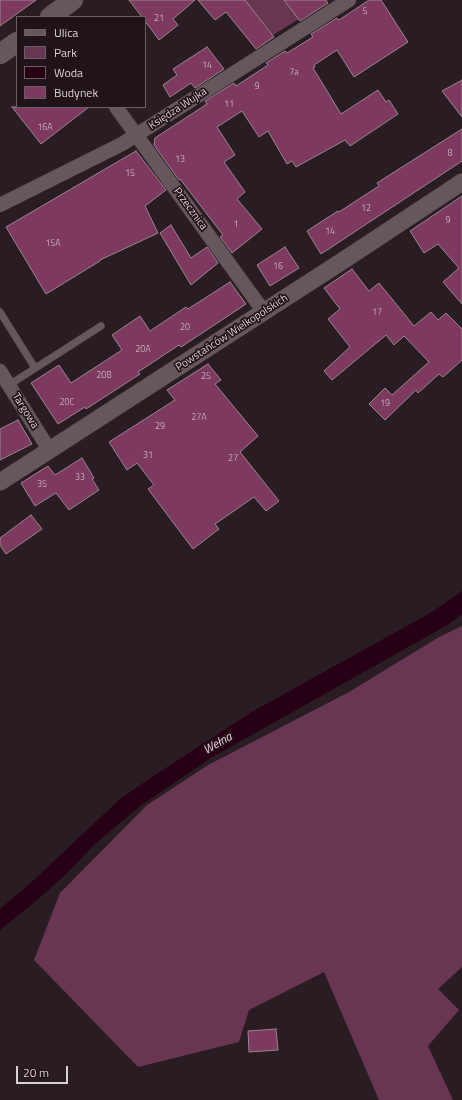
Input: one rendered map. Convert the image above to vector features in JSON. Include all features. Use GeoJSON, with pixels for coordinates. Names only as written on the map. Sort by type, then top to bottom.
{"type":"FeatureCollection","features":[{"type":"Feature","properties":{"kind":"main road"},"geometry":{"type":"LineString","coordinates":[[51,16],[73,0]]}},
{"type":"Feature","properties":{"kind":"main road"},"geometry":{"type":"LineString","coordinates":[[0,54],[16,43]]}},
{"type":"Feature","properties":{"kind":"street","name":"Księdza Wujka"},"geometry":{"type":"LineString","coordinates":[[0,205],[137,136],[349,0]]}},
{"type":"Feature","properties":{"kind":"street","name":"Przecznica"},"geometry":{"type":"LineString","coordinates":[[117,108],[264,312]]}},
{"type":"Feature","properties":{"kind":"street","name":"Powstańców Wielkopolskich"},"geometry":{"type":"LineString","coordinates":[[0,482],[50,451],[462,182]]}},
{"type":"Feature","properties":{"kind":"street","name":"Targowa"},"geometry":{"type":"LineString","coordinates":[[0,371],[50,451]]}},
{"type":"Feature","properties":{"kind":"lane"},"geometry":{"type":"LineString","coordinates":[[0,312],[35,368]]}},
{"type":"Feature","properties":{"kind":"lane"},"geometry":{"type":"LineString","coordinates":[[8,385],[101,326]]}},
{"type":"Feature","properties":{"kind":"green space"},"geometry":{"type":"Polygon","coordinates":[[[245,0],[284,0],[299,19],[273,35],[245,0]]]}},
{"type":"Feature","properties":{"kind":"green space"},"geometry":{"type":"Polygon","coordinates":[[[462,626],[462,967],[438,989],[459,1010],[428,1046],[453,1100],[379,1100],[324,972],[249,1010],[239,1042],[138,1067],[34,960],[60,893],[147,805],[208,765],[349,692],[439,637],[462,626]]]}},
{"type":"Feature","properties":{"kind":"water","name":"Wełna"},"geometry":{"type":"Polygon","coordinates":[[[462,591],[462,614],[449,624],[209,759],[140,806],[95,844],[65,875],[35,902],[0,930],[0,909],[36,878],[120,799],[250,713],[432,612],[462,591]]]}},
{"type":"Feature","properties":{"kind":"building"},"geometry":{"type":"Polygon","coordinates":[[[0,0],[36,0],[0,26],[0,0]]]}},
{"type":"Feature","properties":{"kind":"building"},"geometry":{"type":"Polygon","coordinates":[[[129,0],[195,0],[173,19],[178,25],[159,40],[146,22],[146,16],[141,16],[129,0]]]}},
{"type":"Feature","properties":{"kind":"building"},"geometry":{"type":"Polygon","coordinates":[[[198,0],[245,0],[274,37],[256,49],[226,12],[215,20],[198,0]]]}},
{"type":"Feature","properties":{"kind":"building"},"geometry":{"type":"Polygon","coordinates":[[[284,0],[326,0],[328,3],[300,21],[284,0]]]}},
{"type":"Feature","properties":{"kind":"building"},"geometry":{"type":"Polygon","coordinates":[[[369,0],[381,0],[408,42],[354,77],[337,50],[314,65],[315,67],[313,68],[341,114],[378,90],[386,102],[389,100],[398,114],[350,146],[345,140],[296,167],[292,161],[287,164],[268,131],[259,137],[242,111],[217,127],[235,155],[224,162],[245,192],[237,199],[262,229],[232,253],[220,237],[223,235],[180,179],[179,180],[154,145],[155,138],[207,104],[205,101],[234,83],[236,86],[268,65],[266,63],[285,51],[287,53],[313,37],[311,34],[337,18],[339,20],[369,0]]]}},
{"type":"Feature","properties":{"kind":"building"},"geometry":{"type":"Polygon","coordinates":[[[207,47],[224,69],[195,88],[191,83],[170,97],[163,85],[177,75],[173,69],[207,47]]]}},
{"type":"Feature","properties":{"kind":"building"},"geometry":{"type":"Polygon","coordinates":[[[462,80],[462,117],[442,91],[462,80]]]}},
{"type":"Feature","properties":{"kind":"building"},"geometry":{"type":"Polygon","coordinates":[[[12,107],[88,108],[41,144],[12,107]]]}},
{"type":"Feature","properties":{"kind":"building"},"geometry":{"type":"Polygon","coordinates":[[[462,129],[462,161],[321,254],[307,231],[379,186],[377,183],[462,129]]]}},
{"type":"Feature","properties":{"kind":"building"},"geometry":{"type":"Polygon","coordinates":[[[136,151],[166,190],[145,206],[158,233],[100,260],[46,294],[6,227],[136,151]]]}},
{"type":"Feature","properties":{"kind":"building"},"geometry":{"type":"Polygon","coordinates":[[[462,196],[462,304],[443,282],[459,268],[438,244],[424,253],[410,231],[462,196]]]}},
{"type":"Feature","properties":{"kind":"building"},"geometry":{"type":"Polygon","coordinates":[[[171,225],[191,258],[207,247],[218,263],[191,285],[160,233],[171,225]]]}},
{"type":"Feature","properties":{"kind":"building"},"geometry":{"type":"Polygon","coordinates":[[[285,247],[299,268],[270,286],[257,265],[285,247]]]}},
{"type":"Feature","properties":{"kind":"building"},"geometry":{"type":"Polygon","coordinates":[[[352,269],[369,291],[379,283],[414,326],[431,312],[438,320],[446,313],[462,329],[462,360],[443,377],[439,374],[418,393],[416,390],[385,420],[369,404],[385,388],[392,395],[429,362],[404,336],[394,345],[386,335],[332,380],[324,371],[350,347],[328,319],[340,309],[324,288],[352,269]]]}},
{"type":"Feature","properties":{"kind":"building"},"geometry":{"type":"Polygon","coordinates":[[[230,282],[246,304],[181,347],[179,345],[138,372],[140,374],[86,409],[85,407],[58,424],[31,383],[59,365],[71,383],[122,350],[112,335],[140,316],[150,331],[186,307],[188,309],[230,282]]]}},
{"type":"Feature","properties":{"kind":"building"},"geometry":{"type":"Polygon","coordinates":[[[208,364],[221,380],[215,384],[258,436],[240,452],[279,501],[266,511],[254,497],[215,524],[219,529],[193,549],[148,489],[154,485],[137,463],[127,470],[109,442],[175,400],[167,390],[208,364]]]}},
{"type":"Feature","properties":{"kind":"building"},"geometry":{"type":"Polygon","coordinates":[[[18,420],[32,444],[0,460],[0,429],[18,420]]]}},
{"type":"Feature","properties":{"kind":"building"},"geometry":{"type":"Polygon","coordinates":[[[82,458],[94,478],[92,479],[99,490],[69,510],[56,493],[35,506],[21,483],[48,466],[55,475],[82,458]]]}},
{"type":"Feature","properties":{"kind":"building"},"geometry":{"type":"Polygon","coordinates":[[[31,515],[42,529],[6,554],[0,545],[0,538],[31,515]]]}},
{"type":"Feature","properties":{"kind":"building"},"geometry":{"type":"Polygon","coordinates":[[[276,1029],[278,1050],[249,1052],[248,1031],[276,1029]]]}}]}
